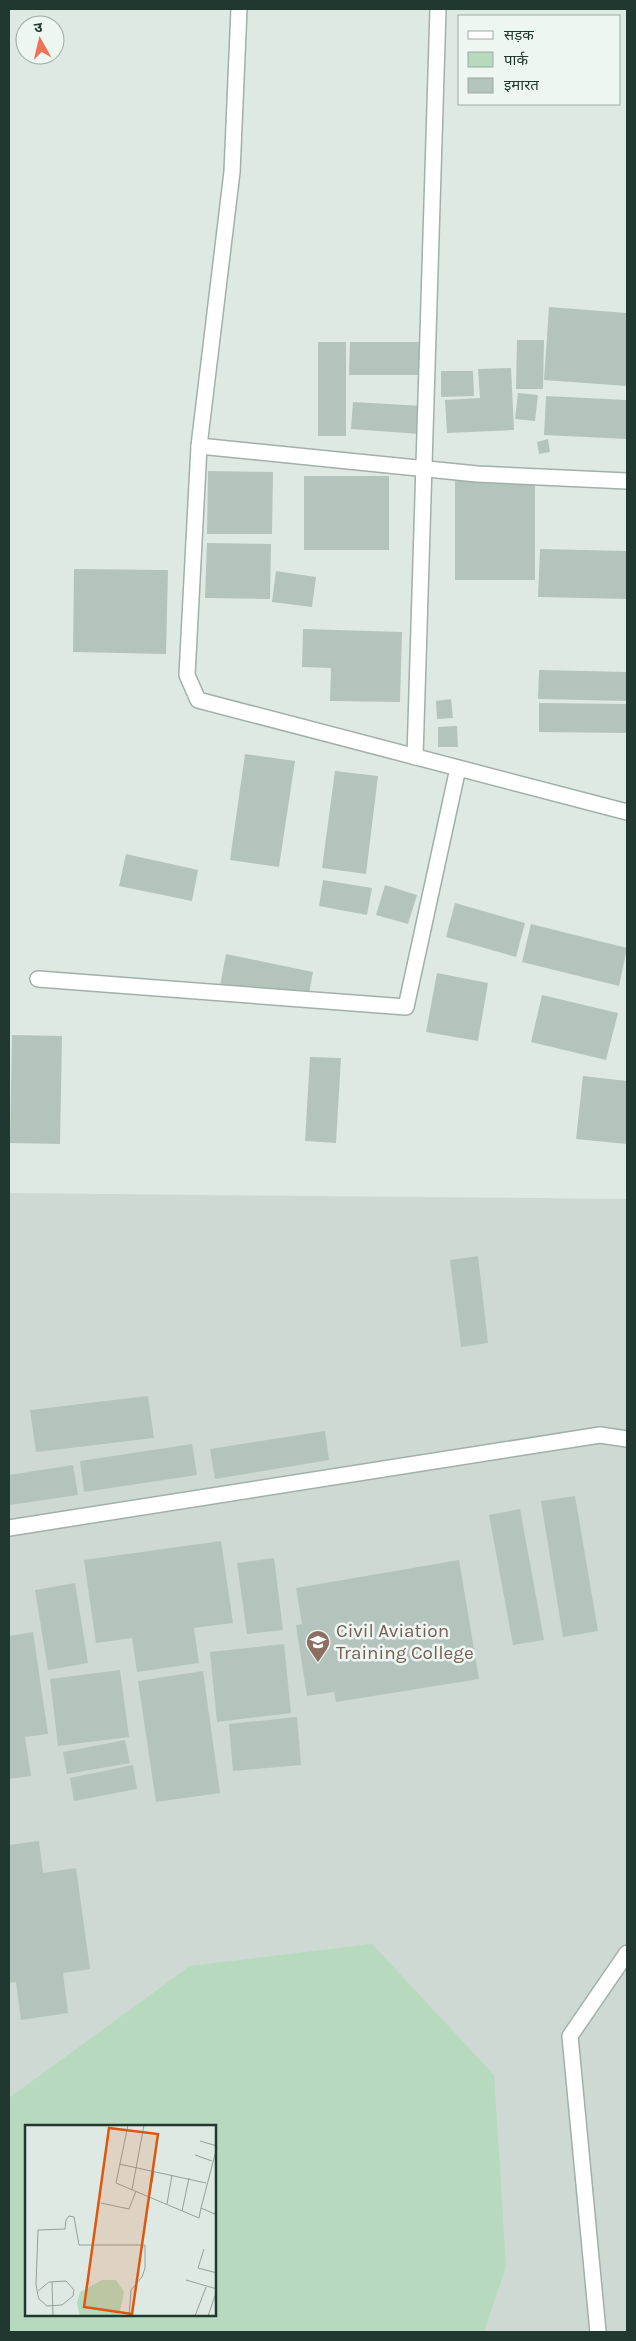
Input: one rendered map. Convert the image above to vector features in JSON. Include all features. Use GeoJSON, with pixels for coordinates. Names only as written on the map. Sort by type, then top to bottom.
{"type":"FeatureCollection","features":[{"type":"Feature","properties":{"kind":"street"},"geometry":{"type":"LineString","coordinates":[[239,9],[232,172],[199,446],[187,675],[198,700],[627,812]]}},
{"type":"Feature","properties":{"kind":"street"},"geometry":{"type":"LineString","coordinates":[[415,757],[438,9]]}},
{"type":"Feature","properties":{"kind":"street"},"geometry":{"type":"LineString","coordinates":[[199,446],[424,469],[627,481]]}},
{"type":"Feature","properties":{"kind":"street"},"geometry":{"type":"LineString","coordinates":[[38,979],[406,1007],[458,768]]}},
{"type":"Feature","properties":{"kind":"street"},"geometry":{"type":"LineString","coordinates":[[9,1528],[600,1435],[627,1438]]}},
{"type":"Feature","properties":{"kind":"street"},"geometry":{"type":"LineString","coordinates":[[598,2332],[570,2036],[627,1953]]}},
{"type":"Feature","properties":{"kind":"shaded area","name":"Civil Aviation Training College"},"geometry":{"type":"Polygon","coordinates":[[[9,1193],[627,1199],[627,2332],[9,2332],[9,1193]]]}},
{"type":"Feature","properties":{"kind":"green space"},"geometry":{"type":"Polygon","coordinates":[[[372,1944],[494,2075],[506,2267],[484,2332],[9,2332],[9,2098],[190,1966],[372,1944]]]}},
{"type":"Feature","properties":{"kind":"building"},"geometry":{"type":"Polygon","coordinates":[[[549,307],[627,313],[627,386],[544,380],[549,307]]]}},
{"type":"Feature","properties":{"kind":"building"},"geometry":{"type":"Polygon","coordinates":[[[517,340],[544,340],[543,389],[516,389],[517,340]]]}},
{"type":"Feature","properties":{"kind":"building"},"geometry":{"type":"Polygon","coordinates":[[[318,342],[346,342],[346,436],[318,436],[318,342]]]}},
{"type":"Feature","properties":{"kind":"building"},"geometry":{"type":"Polygon","coordinates":[[[350,342],[423,342],[423,375],[349,375],[350,342]]]}},
{"type":"Feature","properties":{"kind":"building"},"geometry":{"type":"Polygon","coordinates":[[[511,368],[514,430],[447,433],[445,400],[480,398],[478,369],[511,368]]]}},
{"type":"Feature","properties":{"kind":"building"},"geometry":{"type":"Polygon","coordinates":[[[441,371],[473,371],[474,396],[441,397],[441,371]]]}},
{"type":"Feature","properties":{"kind":"building"},"geometry":{"type":"Polygon","coordinates":[[[518,393],[538,395],[535,421],[515,419],[518,393]]]}},
{"type":"Feature","properties":{"kind":"building"},"geometry":{"type":"Polygon","coordinates":[[[546,396],[627,400],[627,439],[544,435],[546,396]]]}},
{"type":"Feature","properties":{"kind":"building"},"geometry":{"type":"Polygon","coordinates":[[[353,402],[423,406],[420,434],[351,429],[353,402]]]}},
{"type":"Feature","properties":{"kind":"building"},"geometry":{"type":"Polygon","coordinates":[[[548,439],[550,452],[539,454],[537,442],[548,439]]]}},
{"type":"Feature","properties":{"kind":"building"},"geometry":{"type":"Polygon","coordinates":[[[208,471],[273,472],[272,534],[207,534],[208,471]]]}},
{"type":"Feature","properties":{"kind":"building"},"geometry":{"type":"Polygon","coordinates":[[[304,476],[389,476],[389,550],[304,550],[304,476]]]}},
{"type":"Feature","properties":{"kind":"building"},"geometry":{"type":"Polygon","coordinates":[[[455,480],[535,480],[535,580],[455,580],[455,480]]]}},
{"type":"Feature","properties":{"kind":"building"},"geometry":{"type":"Polygon","coordinates":[[[207,543],[271,544],[270,599],[205,598],[207,543]]]}},
{"type":"Feature","properties":{"kind":"building"},"geometry":{"type":"Polygon","coordinates":[[[540,549],[627,551],[627,599],[538,597],[540,549]]]}},
{"type":"Feature","properties":{"kind":"building"},"geometry":{"type":"Polygon","coordinates":[[[74,569],[168,570],[166,654],[73,652],[74,569]]]}},
{"type":"Feature","properties":{"kind":"building"},"geometry":{"type":"Polygon","coordinates":[[[276,571],[316,577],[312,607],[272,602],[276,571]]]}},
{"type":"Feature","properties":{"kind":"building"},"geometry":{"type":"Polygon","coordinates":[[[303,629],[402,632],[400,702],[330,701],[331,668],[302,667],[303,629]]]}},
{"type":"Feature","properties":{"kind":"building"},"geometry":{"type":"Polygon","coordinates":[[[539,670],[627,672],[627,701],[538,699],[539,670]]]}},
{"type":"Feature","properties":{"kind":"building"},"geometry":{"type":"Polygon","coordinates":[[[451,699],[453,718],[437,719],[436,701],[451,699]]]}},
{"type":"Feature","properties":{"kind":"building"},"geometry":{"type":"Polygon","coordinates":[[[539,703],[627,704],[627,733],[539,732],[539,703]]]}},
{"type":"Feature","properties":{"kind":"building"},"geometry":{"type":"Polygon","coordinates":[[[457,726],[458,747],[438,747],[438,727],[457,726]]]}},
{"type":"Feature","properties":{"kind":"building"},"geometry":{"type":"Polygon","coordinates":[[[245,754],[295,761],[279,867],[230,860],[245,754]]]}},
{"type":"Feature","properties":{"kind":"building"},"geometry":{"type":"Polygon","coordinates":[[[335,771],[378,776],[366,874],[322,868],[335,771]]]}},
{"type":"Feature","properties":{"kind":"building"},"geometry":{"type":"Polygon","coordinates":[[[126,854],[198,870],[192,901],[119,886],[126,854]]]}},
{"type":"Feature","properties":{"kind":"building"},"geometry":{"type":"Polygon","coordinates":[[[323,880],[372,888],[367,915],[319,906],[323,880]]]}},
{"type":"Feature","properties":{"kind":"building"},"geometry":{"type":"Polygon","coordinates":[[[385,885],[417,895],[408,924],[376,915],[385,885]]]}},
{"type":"Feature","properties":{"kind":"building"},"geometry":{"type":"Polygon","coordinates":[[[455,903],[525,923],[516,957],[446,937],[455,903]]]}},
{"type":"Feature","properties":{"kind":"building"},"geometry":{"type":"Polygon","coordinates":[[[531,924],[627,948],[619,986],[522,962],[531,924]]]}},
{"type":"Feature","properties":{"kind":"building"},"geometry":{"type":"Polygon","coordinates":[[[226,954],[313,972],[307,1004],[220,986],[226,954]]]}},
{"type":"Feature","properties":{"kind":"building"},"geometry":{"type":"Polygon","coordinates":[[[437,973],[488,983],[478,1041],[426,1032],[437,973]]]}},
{"type":"Feature","properties":{"kind":"building"},"geometry":{"type":"Polygon","coordinates":[[[542,995],[618,1013],[606,1060],[531,1042],[542,995]]]}},
{"type":"Feature","properties":{"kind":"building"},"geometry":{"type":"Polygon","coordinates":[[[12,1035],[62,1036],[60,1144],[10,1143],[12,1035]]]}},
{"type":"Feature","properties":{"kind":"building"},"geometry":{"type":"Polygon","coordinates":[[[310,1057],[341,1058],[336,1143],[305,1141],[310,1057]]]}},
{"type":"Feature","properties":{"kind":"building"},"geometry":{"type":"Polygon","coordinates":[[[583,1076],[627,1081],[627,1144],[576,1139],[583,1076]]]}},
{"type":"Feature","properties":{"kind":"building"},"geometry":{"type":"Polygon","coordinates":[[[478,1256],[488,1343],[461,1347],[450,1260],[478,1256]]]}},
{"type":"Feature","properties":{"kind":"building"},"geometry":{"type":"Polygon","coordinates":[[[148,1396],[154,1438],[36,1452],[30,1410],[148,1396]]]}},
{"type":"Feature","properties":{"kind":"building"},"geometry":{"type":"Polygon","coordinates":[[[325,1431],[329,1460],[215,1479],[210,1449],[325,1431]]]}},
{"type":"Feature","properties":{"kind":"building"},"geometry":{"type":"Polygon","coordinates":[[[192,1444],[197,1475],[84,1492],[80,1461],[192,1444]]]}},
{"type":"Feature","properties":{"kind":"building"},"geometry":{"type":"Polygon","coordinates":[[[73,1465],[78,1495],[9,1505],[9,1475],[73,1465]]]}},
{"type":"Feature","properties":{"kind":"building"},"geometry":{"type":"Polygon","coordinates":[[[575,1496],[598,1631],[563,1637],[541,1501],[575,1496]]]}},
{"type":"Feature","properties":{"kind":"building"},"geometry":{"type":"Polygon","coordinates":[[[520,1509],[544,1640],[513,1645],[489,1515],[520,1509]]]}},
{"type":"Feature","properties":{"kind":"building"},"geometry":{"type":"Polygon","coordinates":[[[221,1541],[233,1623],[194,1628],[199,1663],[137,1672],[132,1638],[96,1643],[84,1560],[221,1541]]]}},
{"type":"Feature","properties":{"kind":"building"},"geometry":{"type":"Polygon","coordinates":[[[274,1558],[283,1630],[247,1634],[237,1563],[274,1558]]]}},
{"type":"Feature","properties":{"kind":"building"},"geometry":{"type":"Polygon","coordinates":[[[459,1560],[479,1679],[336,1702],[334,1692],[307,1696],[296,1625],[302,1624],[296,1588],[459,1560]]]}},
{"type":"Feature","properties":{"kind":"building"},"geometry":{"type":"Polygon","coordinates":[[[75,1583],[88,1663],[48,1670],[35,1590],[75,1583]]]}},
{"type":"Feature","properties":{"kind":"building"},"geometry":{"type":"Polygon","coordinates":[[[33,1632],[48,1734],[25,1737],[31,1776],[9,1779],[9,1636],[33,1632]]]}},
{"type":"Feature","properties":{"kind":"building"},"geometry":{"type":"Polygon","coordinates":[[[284,1644],[291,1713],[217,1722],[210,1652],[284,1644]]]}},
{"type":"Feature","properties":{"kind":"building"},"geometry":{"type":"Polygon","coordinates":[[[120,1670],[129,1737],[58,1746],[50,1679],[120,1670]]]}},
{"type":"Feature","properties":{"kind":"building"},"geometry":{"type":"Polygon","coordinates":[[[203,1671],[220,1793],[156,1802],[138,1681],[203,1671]]]}},
{"type":"Feature","properties":{"kind":"building"},"geometry":{"type":"Polygon","coordinates":[[[297,1717],[301,1765],[233,1771],[229,1724],[297,1717]]]}},
{"type":"Feature","properties":{"kind":"building"},"geometry":{"type":"Polygon","coordinates":[[[125,1740],[130,1763],[67,1774],[63,1752],[125,1740]]]}},
{"type":"Feature","properties":{"kind":"building"},"geometry":{"type":"Polygon","coordinates":[[[133,1765],[137,1789],[74,1801],[70,1778],[133,1765]]]}},
{"type":"Feature","properties":{"kind":"building"},"geometry":{"type":"Polygon","coordinates":[[[39,1841],[43,1873],[76,1868],[90,1969],[63,1973],[68,2013],[21,2020],[16,1982],[9,1983],[9,1845],[39,1841]]]}},
{"type":"Feature","properties":{"kind":"place","name":"Civil Aviation Training College"},"geometry":{"type":"Point","coordinates":[318,1663]}}]}
